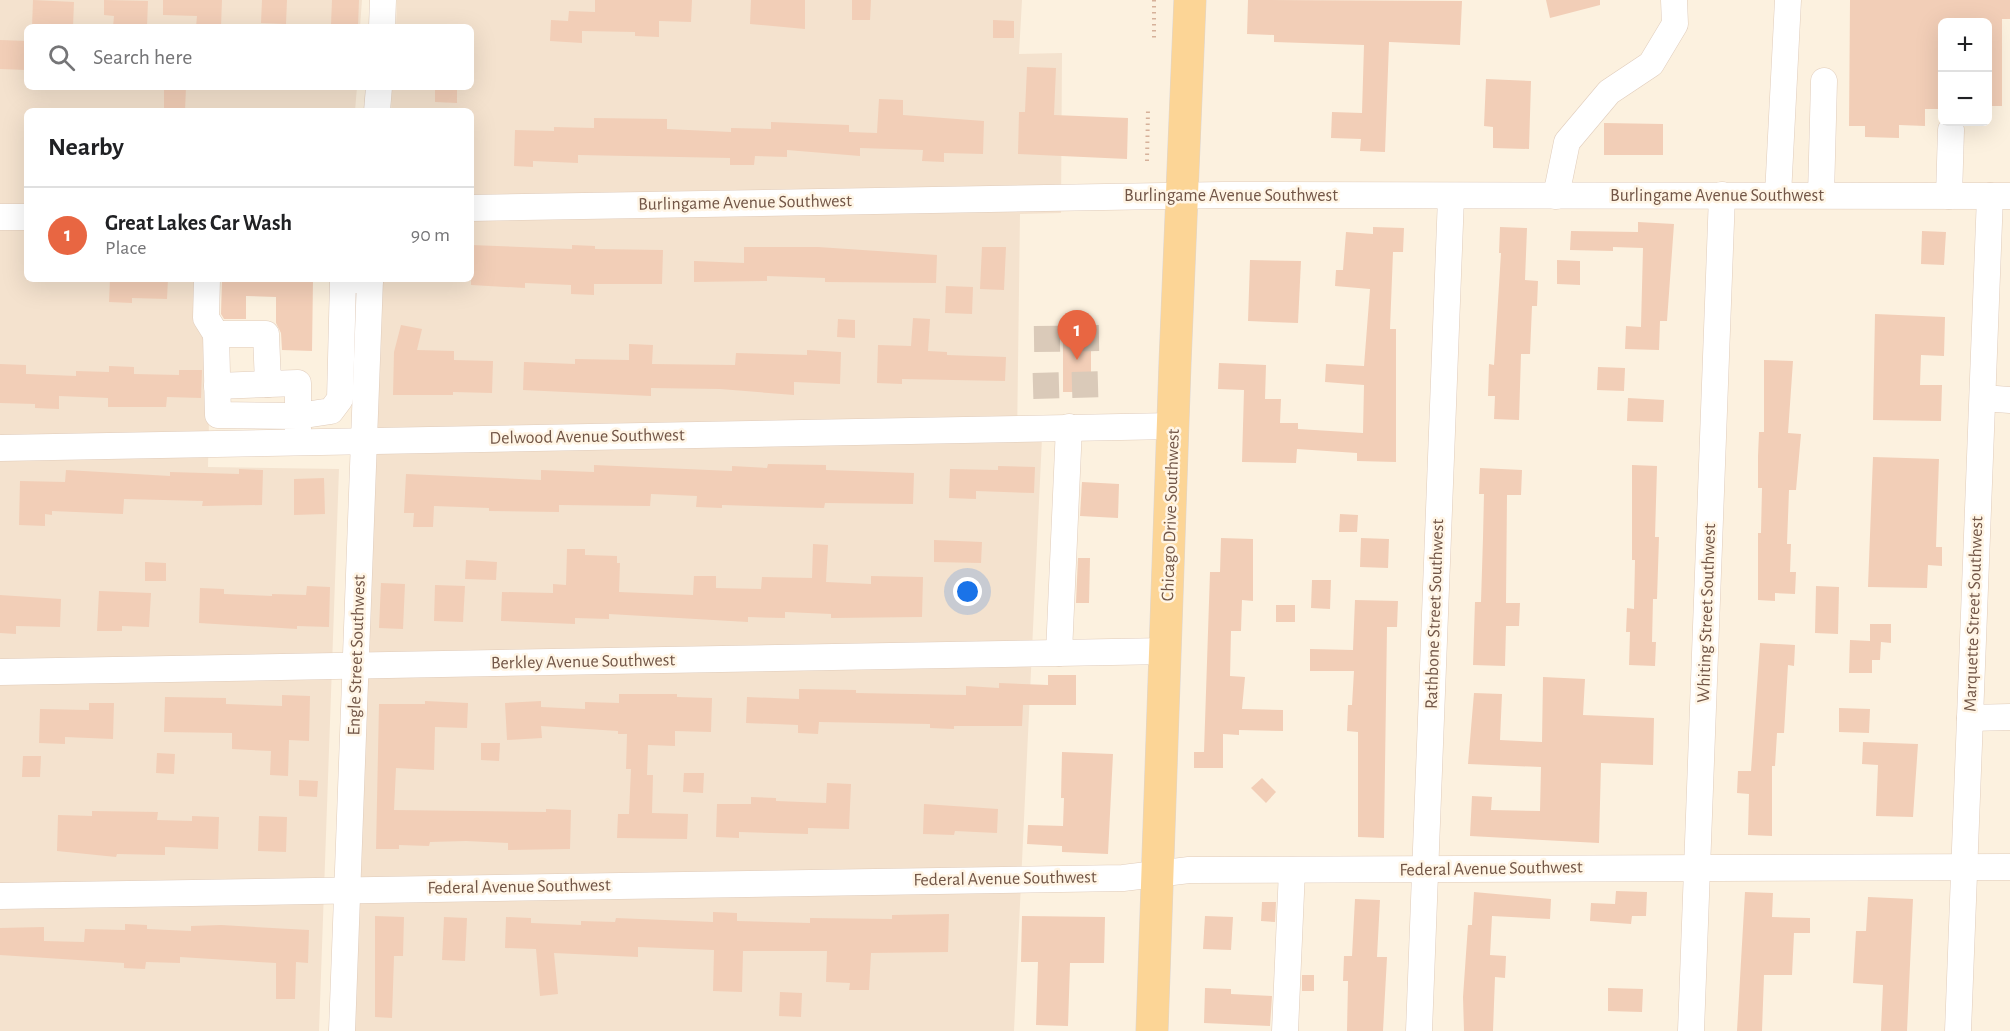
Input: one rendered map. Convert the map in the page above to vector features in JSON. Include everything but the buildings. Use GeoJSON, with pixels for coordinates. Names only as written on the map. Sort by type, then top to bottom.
{"type":"FeatureCollection","features":[{"type":"Feature","properties":{"kind":"main road","name":"Chicago Drive Southwest"},"geometry":{"type":"LineString","coordinates":[[1152,1031],[1167,651],[1181,195],[1190,0]]}},
{"type":"Feature","properties":{"kind":"street"},"geometry":{"type":"LineString","coordinates":[[382,24],[383,0]]}},
{"type":"Feature","properties":{"kind":"street"},"geometry":{"type":"LineString","coordinates":[[1556,196],[1568,142],[1609,92],[1651,64],[1675,24],[1674,0]]}},
{"type":"Feature","properties":{"kind":"street"},"geometry":{"type":"LineString","coordinates":[[1778,195],[1788,0]]}},
{"type":"Feature","properties":{"kind":"street"},"geometry":{"type":"LineString","coordinates":[[1821,195],[1824,81]]}},
{"type":"Feature","properties":{"kind":"street"},"geometry":{"type":"LineString","coordinates":[[378,108],[379,90]]}},
{"type":"Feature","properties":{"kind":"street"},"geometry":{"type":"LineString","coordinates":[[1949,196],[1951,130]]}},
{"type":"Feature","properties":{"kind":"street","name":"Burlingame Avenue Southwest"},"geometry":{"type":"LineString","coordinates":[[474,208],[1181,195],[2000,196]]}},
{"type":"Feature","properties":{"kind":"street","name":"Whiting Street Southwest"},"geometry":{"type":"LineString","coordinates":[[1691,1031],[1722,195]]}},
{"type":"Feature","properties":{"kind":"street","name":"Marquette Street Southwest"},"geometry":{"type":"LineString","coordinates":[[1958,1031],[1983,398],[2000,196]]}},
{"type":"Feature","properties":{"kind":"street","name":"Rathbone Street Southwest"},"geometry":{"type":"LineString","coordinates":[[1419,1031],[1450,197]]}},
{"type":"Feature","properties":{"kind":"street"},"geometry":{"type":"LineString","coordinates":[[0,217],[24,217]]}},
{"type":"Feature","properties":{"kind":"street"},"geometry":{"type":"LineString","coordinates":[[207,282],[207,318],[216,334],[218,415],[298,416],[331,411],[340,399],[343,282]]}},
{"type":"Feature","properties":{"kind":"street","name":"Engle Street Southwest"},"geometry":{"type":"LineString","coordinates":[[342,1031],[370,282]]}},
{"type":"Feature","properties":{"kind":"street"},"geometry":{"type":"LineString","coordinates":[[216,334],[266,334],[268,384]]}},
{"type":"Feature","properties":{"kind":"street"},"geometry":{"type":"LineString","coordinates":[[217,386],[298,383],[298,441]]}},
{"type":"Feature","properties":{"kind":"street"},"geometry":{"type":"LineString","coordinates":[[1983,398],[2010,400]]}},
{"type":"Feature","properties":{"kind":"street","name":"Delwood Avenue Southwest"},"geometry":{"type":"LineString","coordinates":[[0,448],[1173,426]]}},
{"type":"Feature","properties":{"kind":"street"},"geometry":{"type":"LineString","coordinates":[[1059,653],[1068,427]]}},
{"type":"Feature","properties":{"kind":"street","name":"Berkley Avenue Southwest"},"geometry":{"type":"LineString","coordinates":[[0,672],[1167,651]]}},
{"type":"Feature","properties":{"kind":"street"},"geometry":{"type":"LineString","coordinates":[[1970,718],[2010,717]]}},
{"type":"Feature","properties":{"kind":"street","name":"Federal Avenue Southwest"},"geometry":{"type":"LineString","coordinates":[[0,897],[1123,878],[1189,870],[2010,867]]}},
{"type":"Feature","properties":{"kind":"street"},"geometry":{"type":"LineString","coordinates":[[1285,1031],[1293,870]]}},
{"type":"Feature","properties":{"kind":"path"},"geometry":{"type":"LineString","coordinates":[[1154,0],[1154,39]]}},
{"type":"Feature","properties":{"kind":"path"},"geometry":{"type":"LineString","coordinates":[[1147,161],[1148,110]]}},
{"type":"Feature","properties":{"kind":"shaded area"},"geometry":{"type":"Polygon","coordinates":[[[0,0],[362,0],[360,24],[24,24],[24,90],[357,90],[355,108],[24,108],[24,282],[212,282],[208,467],[339,469],[319,1031],[0,1031],[0,0]]]}},
{"type":"Feature","properties":{"kind":"shaded area"},"geometry":{"type":"Polygon","coordinates":[[[397,0],[1022,0],[1019,54],[1062,53],[1061,213],[1020,214],[1017,440],[1042,438],[1014,1031],[351,1031],[380,282],[474,282],[474,108],[391,108],[392,90],[474,90],[474,24],[396,24],[397,0]]]}},
{"type":"Feature","properties":{"kind":"tunnel"},"geometry":{"type":"LineString","coordinates":[[1034,339],[1105,338]]}},
{"type":"Feature","properties":{"kind":"tunnel"},"geometry":{"type":"LineString","coordinates":[[1033,386],[1104,384]]}},
{"type":"Feature","properties":{"kind":"place","name":"Great Lakes Car Wash"},"geometry":{"type":"Point","coordinates":[1077,360]}}]}
